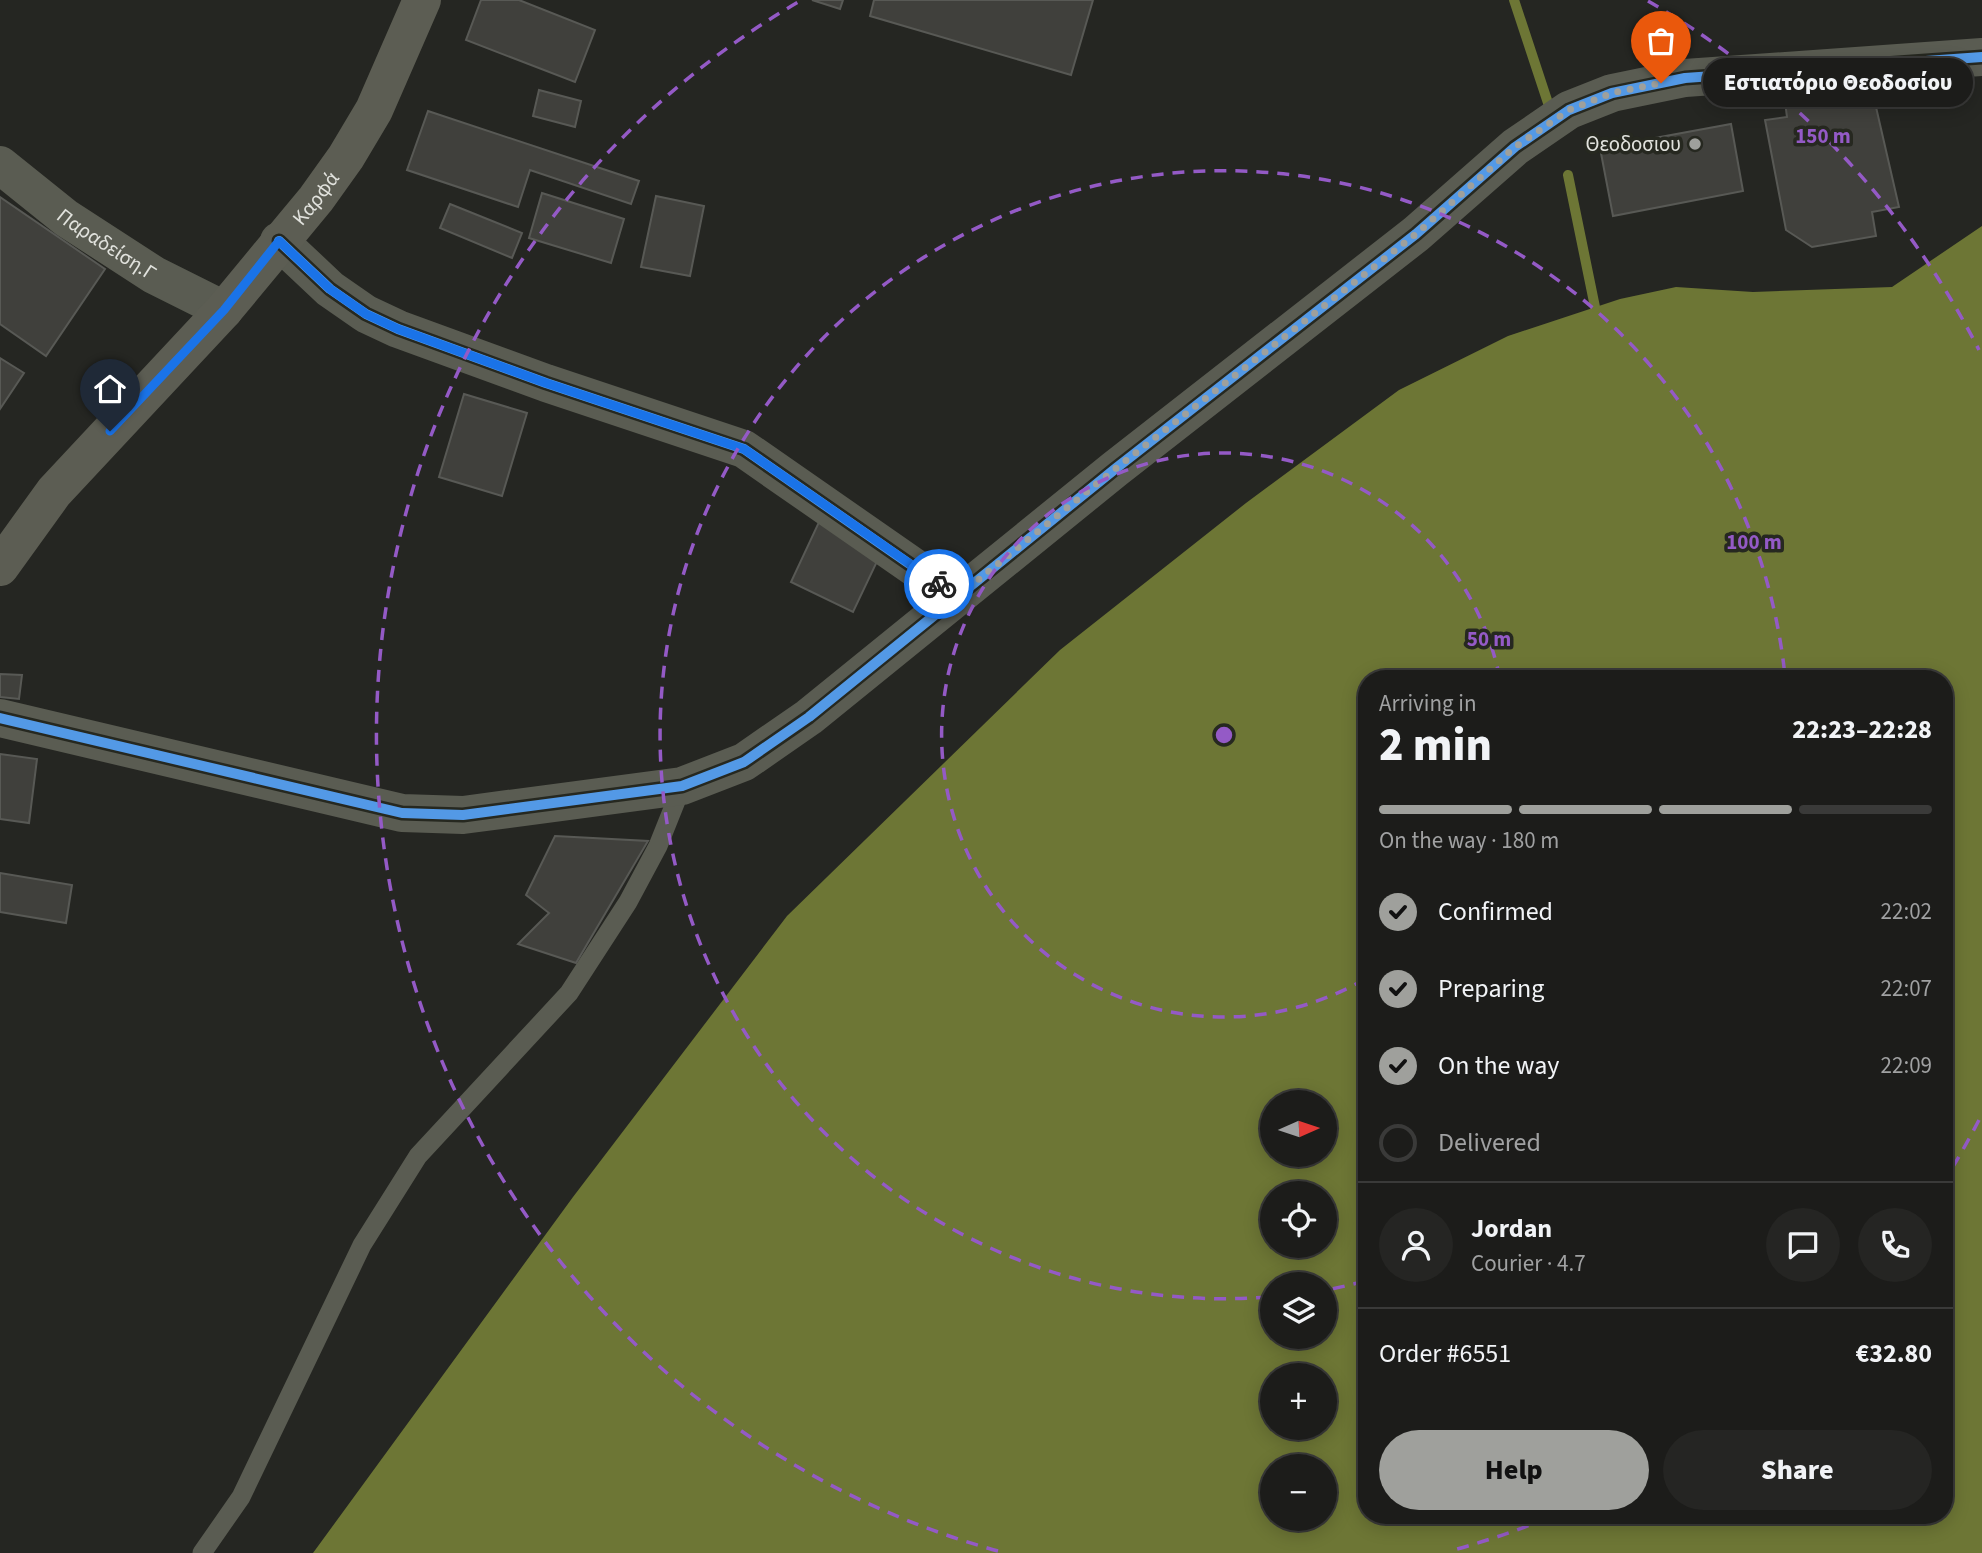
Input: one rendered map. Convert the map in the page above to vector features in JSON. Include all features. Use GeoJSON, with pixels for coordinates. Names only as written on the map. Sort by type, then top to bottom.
{"type":"FeatureCollection","features":[{"type":"Feature","properties":{"kind":"main road","name":"Καρφά"},"geometry":{"type":"LineString","coordinates":[[54,492],[224,310],[316,199],[346,157],[374,110],[422,0]]}},
{"type":"Feature","properties":{"kind":"main road"},"geometry":{"type":"LineString","coordinates":[[0,525],[11,514],[54,492]]}},
{"type":"Feature","properties":{"kind":"main road"},"geometry":{"type":"LineString","coordinates":[[0,567],[54,492]]}},
{"type":"Feature","properties":{"kind":"street"},"geometry":{"type":"LineString","coordinates":[[0,718],[402,813],[463,815],[682,786],[744,762],[799,724],[888,656],[1115,469],[1416,234],[1515,147],[1569,110],[1612,93],[1685,78],[1982,57]]}},
{"type":"Feature","properties":{"kind":"street","name":"Παραδείση.Γ"},"geometry":{"type":"LineString","coordinates":[[0,165],[66,218],[154,275],[224,310]]}},
{"type":"Feature","properties":{"kind":"street"},"geometry":{"type":"LineString","coordinates":[[279,241],[330,289],[366,314],[398,329],[546,383],[744,449],[957,597]]}},
{"type":"Feature","properties":{"kind":"lane"},"geometry":{"type":"LineString","coordinates":[[202,1553],[241,1497],[362,1245],[418,1156],[569,993],[628,902],[658,846],[682,786]]}},
{"type":"Feature","properties":{"kind":"shaded area"},"geometry":{"type":"Polygon","coordinates":[[[1982,226],[1982,1553],[313,1553],[573,1197],[787,916],[1060,650],[1246,503],[1399,390],[1508,336],[1620,299],[1676,287],[1753,292],[1892,287],[1982,226]]]}},
{"type":"Feature","properties":{"kind":"building"},"geometry":{"type":"Polygon","coordinates":[[[481,0],[519,0],[595,30],[575,82],[466,40],[481,0]]]}},
{"type":"Feature","properties":{"kind":"building"},"geometry":{"type":"Polygon","coordinates":[[[812,0],[843,0],[840,9],[812,0]]]}},
{"type":"Feature","properties":{"kind":"building"},"geometry":{"type":"Polygon","coordinates":[[[874,0],[1093,0],[1071,75],[870,16],[874,0]]]}},
{"type":"Feature","properties":{"kind":"building"},"geometry":{"type":"Polygon","coordinates":[[[539,90],[581,101],[575,127],[533,116],[539,90]]]}},
{"type":"Feature","properties":{"kind":"building"},"geometry":{"type":"Polygon","coordinates":[[[1873,94],[1899,207],[1872,212],[1876,236],[1812,247],[1786,230],[1765,120],[1787,117],[1785,102],[1873,94]]]}},
{"type":"Feature","properties":{"kind":"building"},"geometry":{"type":"Polygon","coordinates":[[[428,111],[639,181],[631,204],[530,170],[518,207],[407,170],[428,111]]]}},
{"type":"Feature","properties":{"kind":"building"},"geometry":{"type":"Polygon","coordinates":[[[1731,124],[1743,191],[1613,216],[1600,148],[1731,124]]]}},
{"type":"Feature","properties":{"kind":"building"},"geometry":{"type":"Polygon","coordinates":[[[542,193],[624,219],[611,263],[529,238],[542,193]]]}},
{"type":"Feature","properties":{"kind":"building"},"geometry":{"type":"Polygon","coordinates":[[[656,196],[704,206],[690,276],[641,267],[656,196]]]}},
{"type":"Feature","properties":{"kind":"building"},"geometry":{"type":"Polygon","coordinates":[[[0,197],[105,269],[46,356],[0,324],[0,197]]]}},
{"type":"Feature","properties":{"kind":"building"},"geometry":{"type":"Polygon","coordinates":[[[450,204],[522,233],[512,258],[440,228],[450,204]]]}},
{"type":"Feature","properties":{"kind":"building"},"geometry":{"type":"Polygon","coordinates":[[[0,358],[24,373],[0,409],[0,358]]]}},
{"type":"Feature","properties":{"kind":"building"},"geometry":{"type":"Polygon","coordinates":[[[464,394],[527,413],[502,496],[439,477],[464,394]]]}},
{"type":"Feature","properties":{"kind":"building"},"geometry":{"type":"Polygon","coordinates":[[[819,522],[881,553],[853,612],[791,582],[819,522]]]}},
{"type":"Feature","properties":{"kind":"building"},"geometry":{"type":"Polygon","coordinates":[[[0,674],[22,675],[19,699],[0,697],[0,674]]]}},
{"type":"Feature","properties":{"kind":"building"},"geometry":{"type":"Polygon","coordinates":[[[0,754],[37,759],[29,823],[0,819],[0,754]]]}},
{"type":"Feature","properties":{"kind":"building"},"geometry":{"type":"Polygon","coordinates":[[[555,836],[648,841],[576,963],[518,944],[549,913],[526,895],[555,836]]]}},
{"type":"Feature","properties":{"kind":"building"},"geometry":{"type":"Polygon","coordinates":[[[0,873],[72,885],[66,923],[0,912],[0,873]]]}},
{"type":"Feature","properties":{"kind":"waterway"},"geometry":{"type":"LineString","coordinates":[[1514,0],[1548,103]]}},
{"type":"Feature","properties":{"kind":"waterway"},"geometry":{"type":"LineString","coordinates":[[1568,175],[1595,307]]}},
{"type":"Feature","properties":{"kind":"cycle path"},"geometry":{"type":"LineString","coordinates":[[279,241],[330,289],[366,314],[398,329],[546,383],[744,449],[957,597],[1115,469],[1416,234],[1515,147],[1569,110],[1612,93],[1685,78],[1982,57]]}},
{"type":"Feature","properties":{"kind":"cycle path"},"geometry":{"type":"LineString","coordinates":[[0,718],[402,813],[463,815],[682,786],[744,762],[809,717],[957,597]]}},
{"type":"Feature","properties":{"kind":"way so far"},"geometry":{"type":"LineString","coordinates":[[939,584],[957,597],[1115,469],[1416,234],[1515,147],[1569,110],[1612,93],[1661,83]]}},
{"type":"Feature","properties":{"kind":"place","name":"Εστιατόριο Θεοδοσίου"},"geometry":{"type":"Point","coordinates":[1661,83]}},
{"type":"Feature","properties":{"kind":"place","name":"Θεοδοσιου"},"geometry":{"type":"Point","coordinates":[1695,144]}},
{"type":"Feature","properties":{"kind":"route"},"geometry":{"type":"LineString","coordinates":[[110,431],[224,310],[279,241],[330,289],[366,314],[398,329],[546,383],[744,449],[939,584]]}}]}
